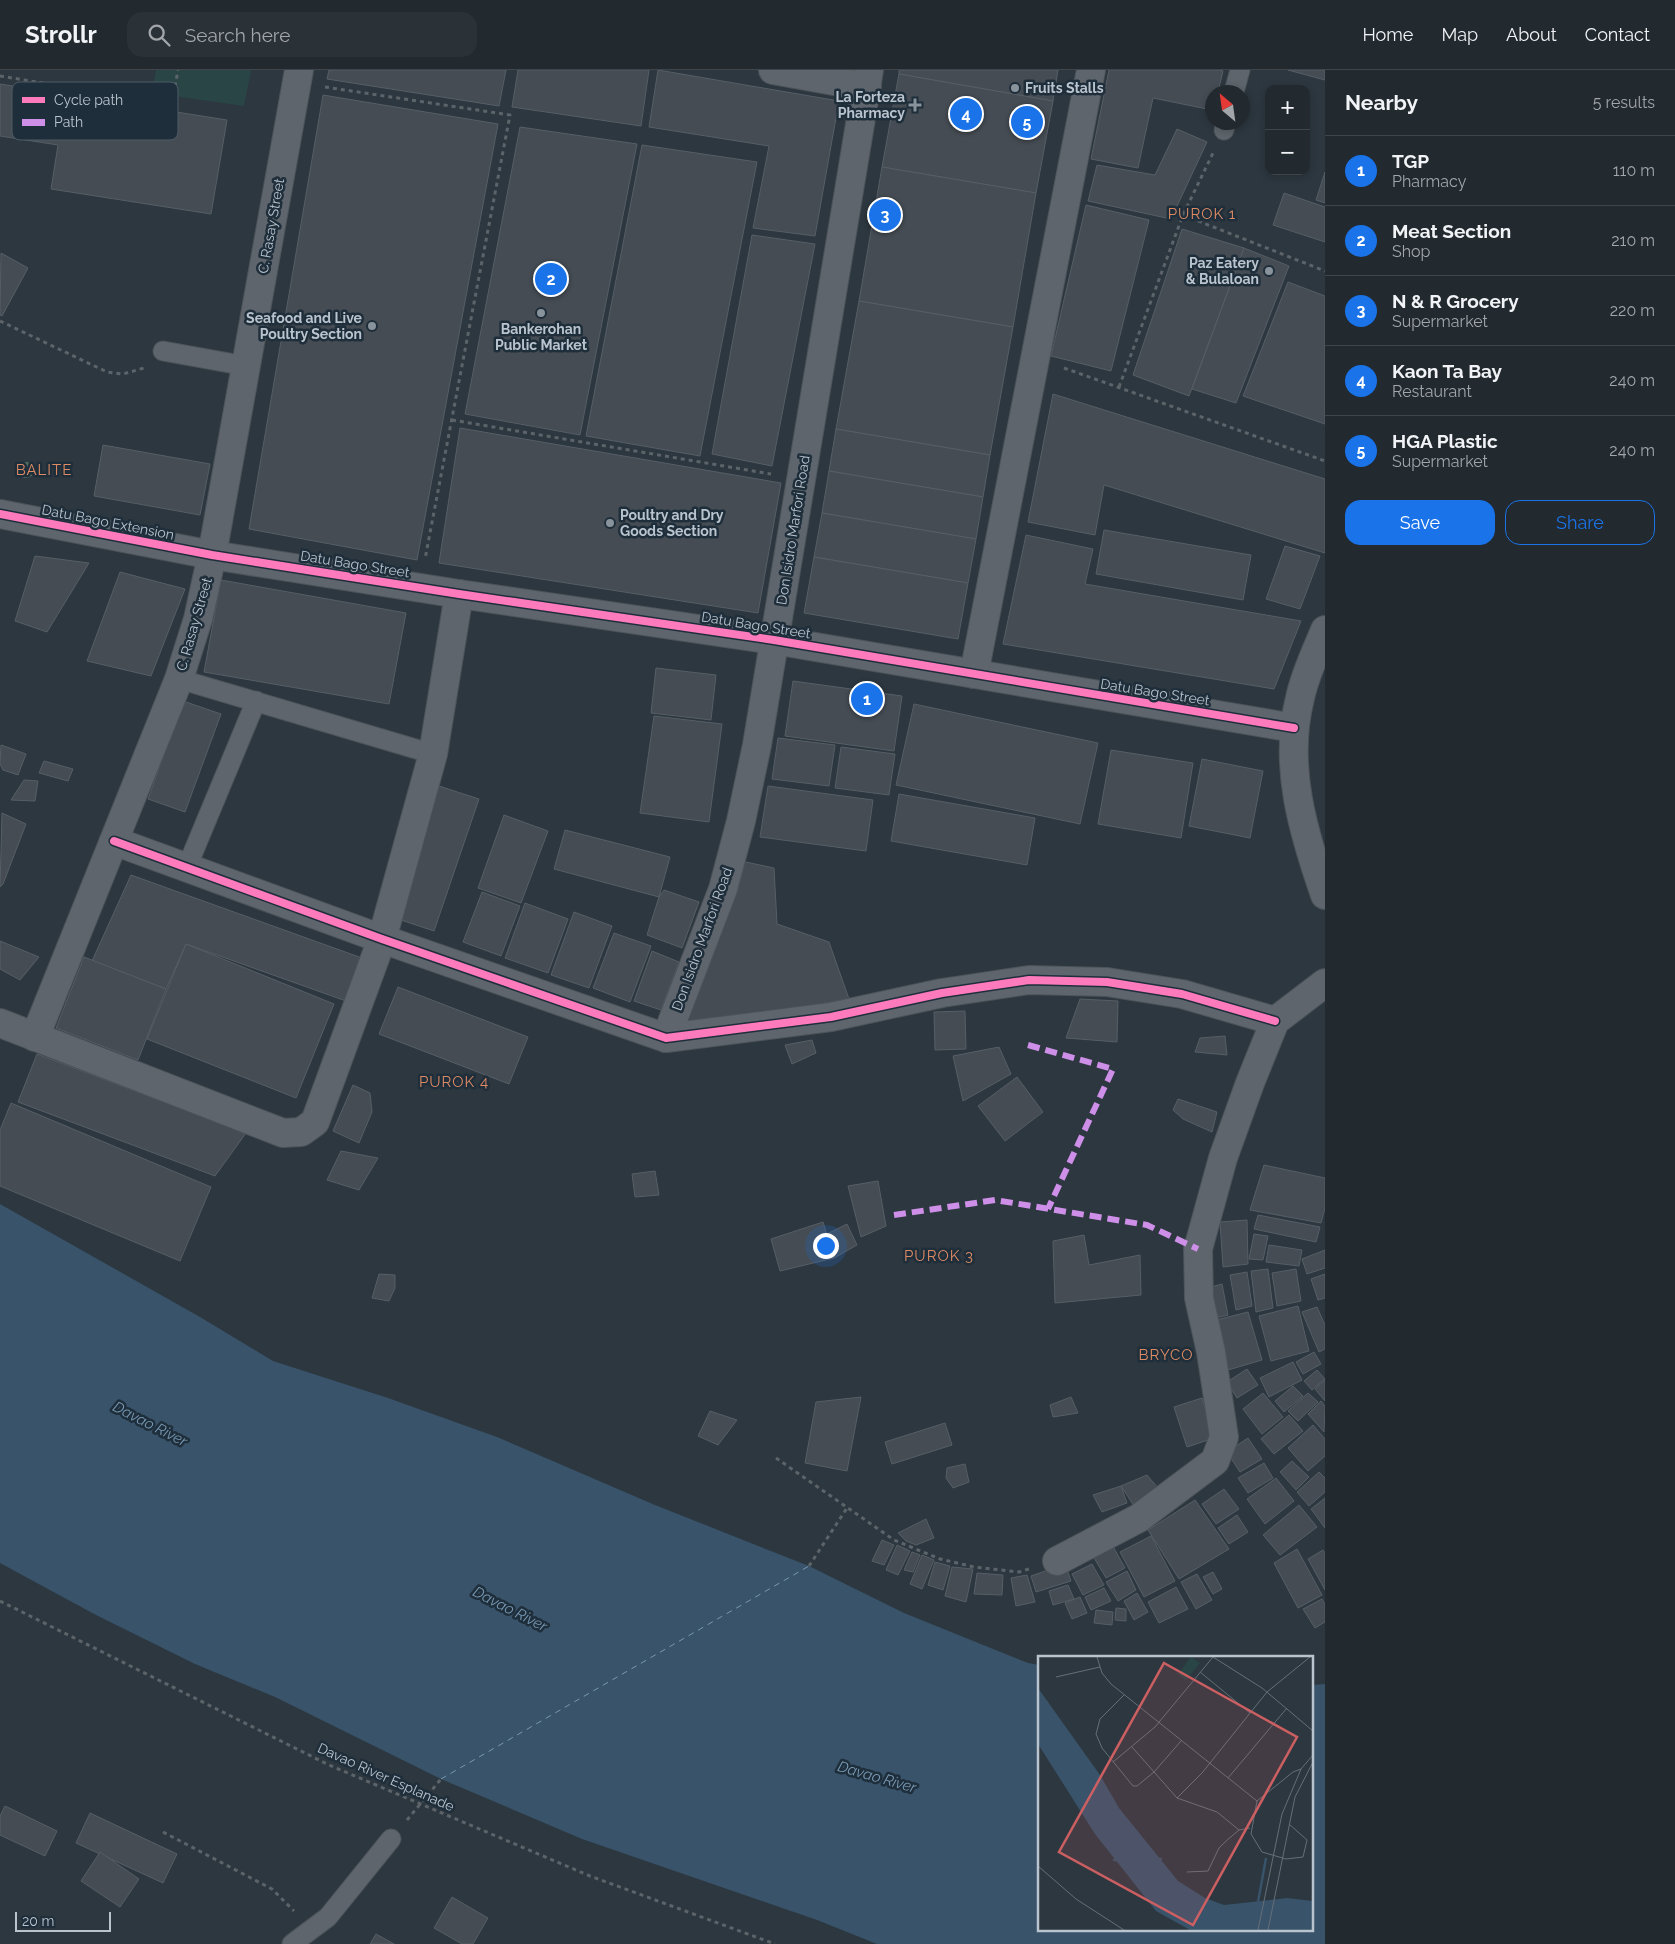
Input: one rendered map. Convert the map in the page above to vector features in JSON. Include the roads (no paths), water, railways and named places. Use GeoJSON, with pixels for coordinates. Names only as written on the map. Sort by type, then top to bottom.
{"type":"FeatureCollection","features":[{"type":"Feature","properties":{"kind":"street"},"geometry":{"type":"LineString","coordinates":[[773,70],[868,78]]}},
{"type":"Feature","properties":{"kind":"street"},"geometry":{"type":"LineString","coordinates":[[974,674],[1091,70]]}},
{"type":"Feature","properties":{"kind":"street","name":"C. Rasay Street"},"geometry":{"type":"LineString","coordinates":[[35,1038],[179,679],[198,619],[212,555],[298,76]]}},
{"type":"Feature","properties":{"kind":"street","name":"Don Isidro Marfori Road"},"geometry":{"type":"LineString","coordinates":[[666,1038],[723,889],[741,821],[757,746],[868,78]]}},
{"type":"Feature","properties":{"kind":"street","name":"Datu Bago Extension"},"geometry":{"type":"LineString","coordinates":[[0,514],[212,555]]}},
{"type":"Feature","properties":{"kind":"street","name":"Datu Bago Street"},"geometry":{"type":"LineString","coordinates":[[212,555],[419,586],[459,594],[774,640],[1294,728]]}},
{"type":"Feature","properties":{"kind":"street"},"geometry":{"type":"LineString","coordinates":[[0,1023],[283,1133],[301,1132],[315,1122],[382,939],[433,754],[459,594]]}},
{"type":"Feature","properties":{"kind":"street"},"geometry":{"type":"LineString","coordinates":[[1325,630],[1300,697],[1294,728],[1295,783],[1304,828],[1325,895]]}},
{"type":"Feature","properties":{"kind":"street"},"geometry":{"type":"LineString","coordinates":[[114,840],[382,939],[666,1038],[831,1017],[942,993],[1030,980],[1107,982],[1182,994],[1275,1021]]}},
{"type":"Feature","properties":{"kind":"street"},"geometry":{"type":"LineString","coordinates":[[1058,1561],[1139,1518],[1215,1461],[1224,1437],[1212,1360],[1199,1298],[1198,1249],[1223,1158],[1275,1021],[1325,983]]}},
{"type":"Feature","properties":{"kind":"lane"},"geometry":{"type":"LineString","coordinates":[[1236,85],[1240,70]]}},
{"type":"Feature","properties":{"kind":"lane"},"geometry":{"type":"LineString","coordinates":[[163,351],[246,366]]}},
{"type":"Feature","properties":{"kind":"lane"},"geometry":{"type":"LineString","coordinates":[[179,679],[433,754]]}},
{"type":"Feature","properties":{"kind":"lane"},"geometry":{"type":"LineString","coordinates":[[187,867],[256,702]]}},
{"type":"Feature","properties":{"kind":"lane"},"geometry":{"type":"LineString","coordinates":[[300,1938],[328,1917],[391,1840]]}},
{"type":"Feature","properties":{"kind":"water","name":"Davao River"},"geometry":{"type":"Polygon","coordinates":[[[0,1204],[200,1317],[273,1361],[388,1398],[497,1437],[655,1505],[809,1566],[904,1613],[1028,1663],[1038,1665],[1038,1932],[1312,1932],[1312,1685],[1325,1684],[1325,1944],[877,1944],[817,1920],[582,1839],[441,1779],[275,1697],[195,1664],[96,1615],[0,1563],[0,1204]]]}},
{"type":"Feature","properties":{"kind":"place","name":"Fruits Stalls"},"geometry":{"type":"Point","coordinates":[1015,88]}},
{"type":"Feature","properties":{"kind":"place","name":"La Forteza Pharmacy"},"geometry":{"type":"Point","coordinates":[915,105]}},
{"type":"Feature","properties":{"kind":"place","name":"Kaon Ta Bay"},"geometry":{"type":"Point","coordinates":[966,114]}},
{"type":"Feature","properties":{"kind":"place","name":"HGA Plastic"},"geometry":{"type":"Point","coordinates":[1027,122]}},
{"type":"Feature","properties":{"kind":"place","name":"N & R Grocery"},"geometry":{"type":"Point","coordinates":[885,215]}},
{"type":"Feature","properties":{"kind":"place","name":"Paz Eatery & Bulaloan"},"geometry":{"type":"Point","coordinates":[1269,271]}},
{"type":"Feature","properties":{"kind":"place","name":"Meat Section"},"geometry":{"type":"Point","coordinates":[551,279]}},
{"type":"Feature","properties":{"kind":"place","name":"Bankerohan Public Market"},"geometry":{"type":"Point","coordinates":[541,313]}},
{"type":"Feature","properties":{"kind":"place","name":"Seafood and Live Poultry Section"},"geometry":{"type":"Point","coordinates":[372,326]}},
{"type":"Feature","properties":{"kind":"place","name":"Poultry and Dry Goods Section"},"geometry":{"type":"Point","coordinates":[610,523]}},
{"type":"Feature","properties":{"kind":"place","name":"TGP"},"geometry":{"type":"Point","coordinates":[867,699]}},
{"type":"Feature","properties":{"kind":"district","name":"PUROK 1"},"geometry":{"type":"Point","coordinates":[1202,214]}},
{"type":"Feature","properties":{"kind":"district","name":"BALITE"},"geometry":{"type":"Point","coordinates":[44,470]}},
{"type":"Feature","properties":{"kind":"district","name":"PUROK 4"},"geometry":{"type":"Point","coordinates":[454,1082]}},
{"type":"Feature","properties":{"kind":"district","name":"PUROK 3"},"geometry":{"type":"Point","coordinates":[939,1256]}},
{"type":"Feature","properties":{"kind":"district","name":"BRYCO"},"geometry":{"type":"Point","coordinates":[1166,1355]}}]}
